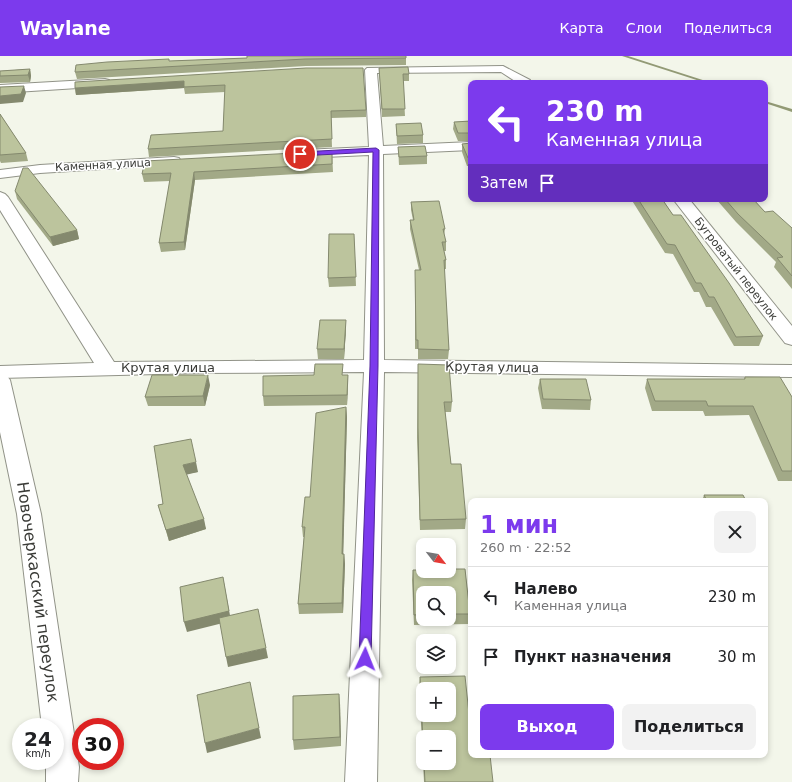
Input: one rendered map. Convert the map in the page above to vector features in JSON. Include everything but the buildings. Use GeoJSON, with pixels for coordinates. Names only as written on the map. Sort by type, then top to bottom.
{"type":"FeatureCollection","features":[{"type":"Feature","properties":{"kind":"street"},"geometry":{"type":"LineString","coordinates":[[361,782],[374,366],[376,150],[364,70],[503,69],[521,80]]}},
{"type":"Feature","properties":{"kind":"street"},"geometry":{"type":"LineString","coordinates":[[0,89],[118,82]]}},
{"type":"Feature","properties":{"kind":"street"},"geometry":{"type":"LineString","coordinates":[[290,155],[468,146]]}},
{"type":"Feature","properties":{"kind":"street","name":"Каменная улица"},"geometry":{"type":"LineString","coordinates":[[0,174],[40,168],[189,160]]}},
{"type":"Feature","properties":{"kind":"street"},"geometry":{"type":"LineString","coordinates":[[0,197],[107,368]]}},
{"type":"Feature","properties":{"kind":"street","name":"Бугроватый переулок"},"geometry":{"type":"LineString","coordinates":[[683,202],[792,339]]}},
{"type":"Feature","properties":{"kind":"street","name":"Крутая улица"},"geometry":{"type":"LineString","coordinates":[[0,372],[107,368],[374,366],[792,371]]}},
{"type":"Feature","properties":{"kind":"street","name":"Новочеркасский переулок"},"geometry":{"type":"LineString","coordinates":[[0,380],[30,514],[63,767],[62,782]]}},
{"type":"Feature","properties":{"kind":"waterway"},"geometry":{"type":"LineString","coordinates":[[624,56],[700,80]]}},
{"type":"Feature","properties":{"kind":"waterway"},"geometry":{"type":"LineString","coordinates":[[768,103],[792,111]]}},
{"type":"Feature","properties":{"kind":"route"},"geometry":{"type":"LineString","coordinates":[[300,154],[376,150],[374,366],[365,659]]}}]}
